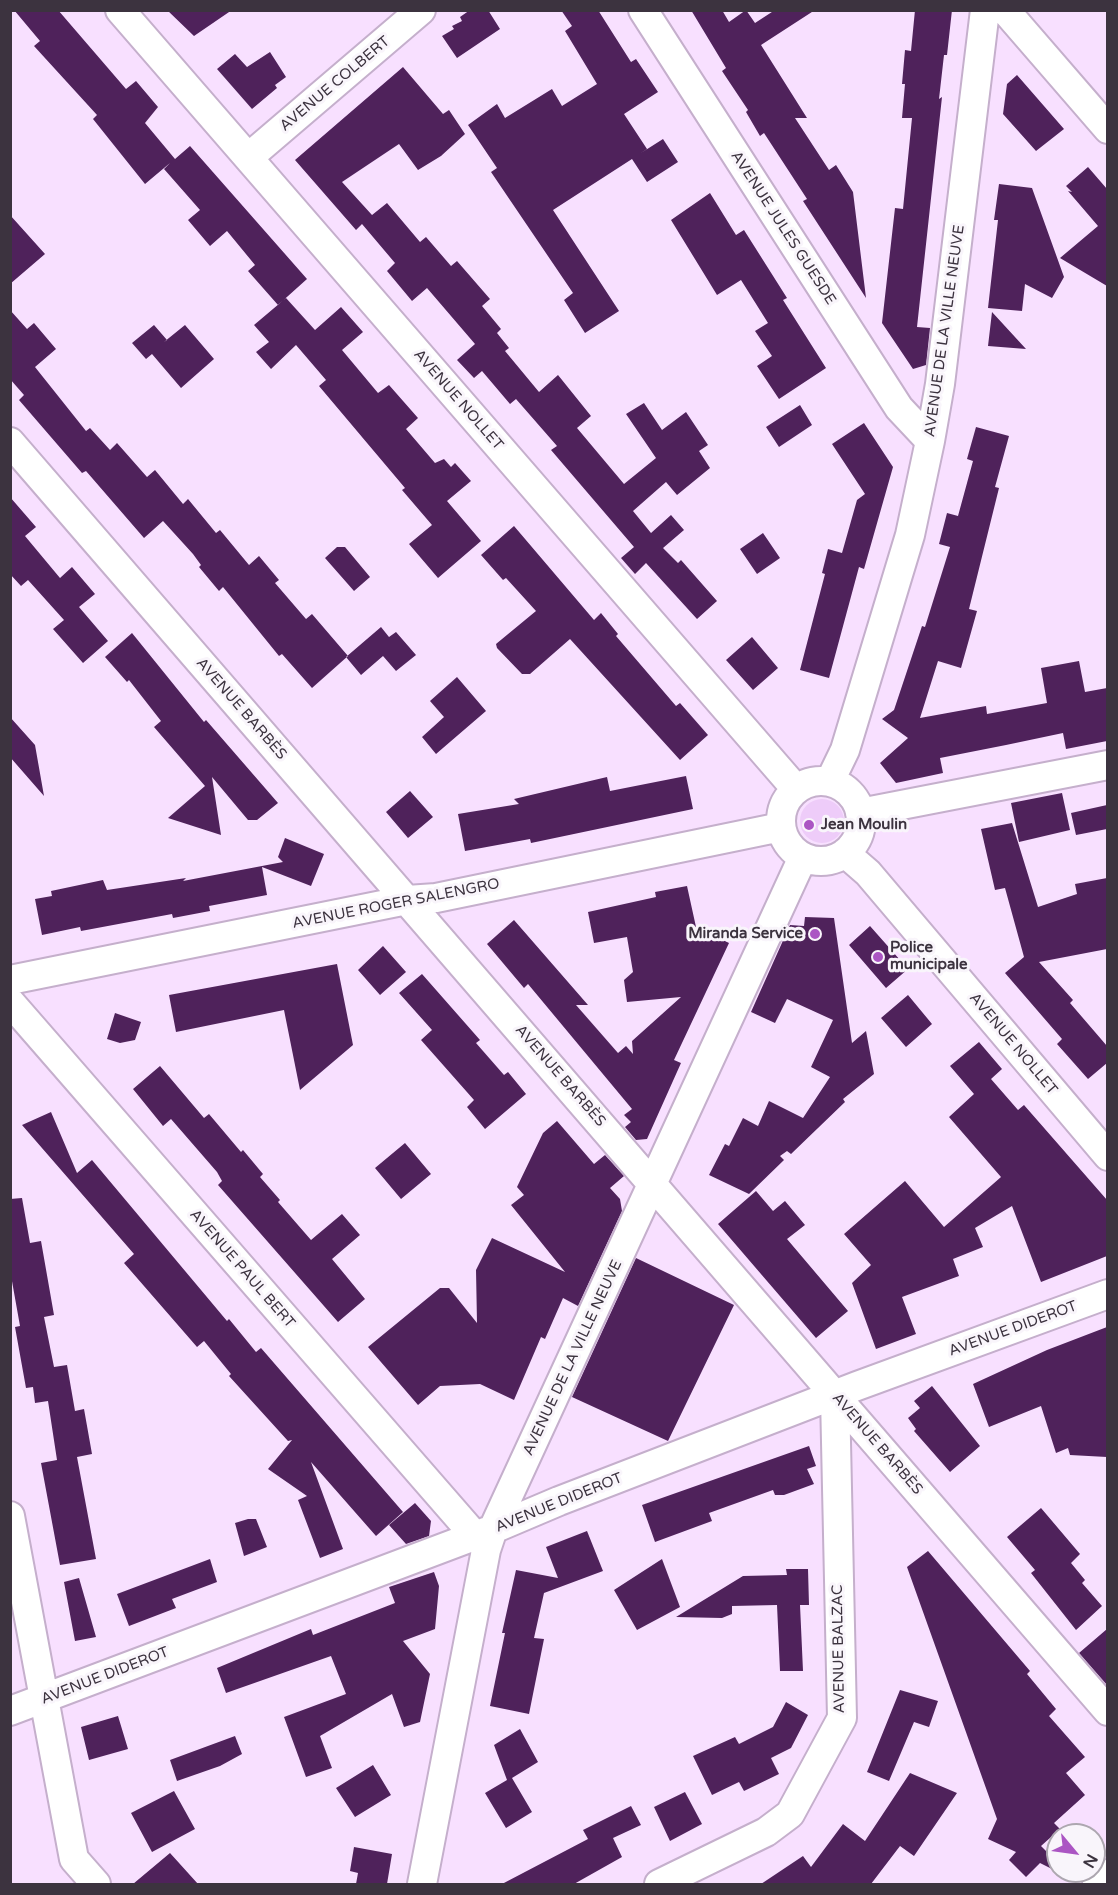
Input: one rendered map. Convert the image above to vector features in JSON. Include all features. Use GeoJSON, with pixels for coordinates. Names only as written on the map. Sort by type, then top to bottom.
{"type":"FeatureCollection","features":[{"type":"Feature","properties":{"kind":"street","name":"AVENUE NOLLET"},"geometry":{"type":"LineString","coordinates":[[120,10],[796,789]]}},
{"type":"Feature","properties":{"kind":"street","name":"AVENUE COLBERT"},"geometry":{"type":"LineString","coordinates":[[249,157],[421,10]]}},
{"type":"Feature","properties":{"kind":"street","name":"AVENUE JULES GUESDE"},"geometry":{"type":"LineString","coordinates":[[643,10],[899,408],[930,441]]}},
{"type":"Feature","properties":{"kind":"street","name":"AVENUE DE LA VILLE NEUVE"},"geometry":{"type":"LineString","coordinates":[[830,781],[844,750],[910,535],[930,441],[940,384],[986,10]]}},
{"type":"Feature","properties":{"kind":"street"},"geometry":{"type":"LineString","coordinates":[[1005,10],[1107,129]]}},
{"type":"Feature","properties":{"kind":"street","name":"AVENUE BARBÈS"},"geometry":{"type":"LineString","coordinates":[[10,442],[1107,1711]]}},
{"type":"Feature","properties":{"kind":"street"},"geometry":{"type":"LineString","coordinates":[[860,813],[1107,765]]}},
{"type":"Feature","properties":{"kind":"street"},"geometry":{"type":"LineString","coordinates":[[830,781],[850,793],[860,813],[859,835],[844,853],[824,861],[803,857],[785,839],[781,827],[783,806],[796,789],[806,783],[830,781]]}},
{"type":"Feature","properties":{"kind":"street","name":"AVENUE ROGER SALENGRO"},"geometry":{"type":"LineString","coordinates":[[10,980],[407,900],[436,898],[781,827]]}},
{"type":"Feature","properties":{"kind":"street","name":"AVENUE NOLLET"},"geometry":{"type":"LineString","coordinates":[[844,853],[867,873],[1107,1156]]}},
{"type":"Feature","properties":{"kind":"street","name":"AVENUE DE LA VILLE NEUVE"},"geometry":{"type":"LineString","coordinates":[[422,1884],[486,1550],[484,1533],[654,1185],[803,857]]}},
{"type":"Feature","properties":{"kind":"street","name":"AVENUE PAUL BERT"},"geometry":{"type":"LineString","coordinates":[[10,1002],[484,1533]]}},
{"type":"Feature","properties":{"kind":"street","name":"AVENUE DIDEROT"},"geometry":{"type":"LineString","coordinates":[[10,1711],[484,1533],[559,1501],[1107,1294]]}},
{"type":"Feature","properties":{"kind":"street","name":"AVENUE BALZAC"},"geometry":{"type":"LineString","coordinates":[[660,1884],[766,1832],[790,1815],[842,1718],[835,1396]]}},
{"type":"Feature","properties":{"kind":"street"},"geometry":{"type":"LineString","coordinates":[[10,1516],[42,1699],[74,1859],[96,1884]]}},
{"type":"Feature","properties":{"kind":"street"},"geometry":{"type":"LineString","coordinates":[[1097,1884],[1107,1874]]}},
{"type":"Feature","properties":{"kind":"shaded area"},"geometry":{"type":"Polygon","coordinates":[[[822,799],[837,806],[844,821],[837,836],[822,843],[807,836],[800,821],[807,806],[822,799]]]}},
{"type":"Feature","properties":{"kind":"building"},"geometry":{"type":"Polygon","coordinates":[[[14,10],[58,10],[126,89],[136,81],[158,107],[145,123],[175,159],[190,146],[307,279],[278,305],[248,271],[255,265],[227,231],[210,246],[188,220],[200,210],[164,169],[170,163],[145,184],[93,119],[97,115],[34,46],[40,41],[14,10]]]}},
{"type":"Feature","properties":{"kind":"building"},"geometry":{"type":"Polygon","coordinates":[[[167,10],[232,10],[194,36],[167,10]]]}},
{"type":"Feature","properties":{"kind":"building"},"geometry":{"type":"Polygon","coordinates":[[[470,10],[488,10],[500,29],[457,58],[442,36],[454,29],[452,26],[462,21],[460,17],[470,10]]]}},
{"type":"Feature","properties":{"kind":"building"},"geometry":{"type":"Polygon","coordinates":[[[561,10],[598,10],[631,62],[636,59],[658,92],[624,114],[647,149],[641,153],[663,139],[678,162],[647,182],[632,159],[553,210],[619,311],[585,333],[564,300],[573,293],[491,172],[497,168],[468,125],[497,104],[505,118],[552,89],[562,106],[597,84],[565,31],[572,26],[561,10]]]}},
{"type":"Feature","properties":{"kind":"building"},"geometry":{"type":"Polygon","coordinates":[[[691,10],[722,10],[729,22],[746,10],[755,23],[775,10],[815,10],[761,45],[807,118],[795,118],[829,170],[836,165],[853,192],[866,298],[803,201],[807,199],[764,133],[760,136],[746,112],[748,110],[722,71],[726,68],[691,10]]]}},
{"type":"Feature","properties":{"kind":"building"},"geometry":{"type":"Polygon","coordinates":[[[915,10],[952,10],[939,99],[942,97],[917,327],[930,328],[926,365],[913,369],[882,323],[895,208],[903,209],[912,118],[902,118],[905,84],[902,84],[905,50],[911,51],[915,10]]]}},
{"type":"Feature","properties":{"kind":"building"},"geometry":{"type":"Polygon","coordinates":[[[270,52],[286,77],[275,85],[277,88],[252,109],[217,69],[235,54],[247,67],[270,52]]]}},
{"type":"Feature","properties":{"kind":"building"},"geometry":{"type":"Polygon","coordinates":[[[403,67],[443,114],[449,110],[465,134],[441,156],[418,170],[399,144],[342,182],[372,215],[387,203],[420,242],[426,237],[451,266],[457,261],[490,299],[482,306],[501,329],[497,333],[509,348],[505,351],[539,392],[558,375],[591,416],[577,428],[624,484],[656,458],[626,414],[644,403],[662,430],[686,412],[708,445],[699,451],[710,468],[677,495],[666,482],[633,511],[651,533],[671,515],[684,530],[663,548],[678,563],[681,560],[717,601],[697,619],[646,563],[635,574],[621,558],[634,547],[551,450],[557,446],[516,399],[510,404],[482,371],[474,378],[457,360],[475,344],[427,288],[412,301],[387,271],[395,263],[362,224],[356,230],[295,160],[403,67]]]}},
{"type":"Feature","properties":{"kind":"building"},"geometry":{"type":"Polygon","coordinates":[[[1017,75],[1064,129],[1036,151],[1003,114],[1007,84],[1017,75]]]}},
{"type":"Feature","properties":{"kind":"building"},"geometry":{"type":"Polygon","coordinates":[[[1088,167],[1107,189],[1107,286],[1060,258],[1098,226],[1066,186],[1088,167]]]}},
{"type":"Feature","properties":{"kind":"building"},"geometry":{"type":"Polygon","coordinates":[[[999,184],[1032,188],[1064,277],[1052,298],[1025,284],[1022,311],[988,308],[998,220],[994,220],[999,184]]]}},
{"type":"Feature","properties":{"kind":"building"},"geometry":{"type":"Polygon","coordinates":[[[710,193],[736,235],[744,230],[787,298],[783,300],[826,368],[779,399],[757,366],[772,356],[755,331],[768,323],[741,280],[717,295],[671,220],[710,193]]]}},
{"type":"Feature","properties":{"kind":"building"},"geometry":{"type":"Polygon","coordinates":[[[10,215],[45,254],[10,284],[10,215]]]}},
{"type":"Feature","properties":{"kind":"building"},"geometry":{"type":"Polygon","coordinates":[[[286,298],[315,330],[341,307],[363,332],[342,350],[378,393],[389,385],[418,418],[406,429],[435,463],[444,459],[451,467],[455,463],[471,481],[447,501],[481,541],[438,578],[409,544],[432,525],[402,490],[405,488],[319,386],[326,380],[296,345],[271,369],[256,352],[269,342],[254,325],[286,298]]]}},
{"type":"Feature","properties":{"kind":"building"},"geometry":{"type":"Polygon","coordinates":[[[10,310],[27,329],[34,323],[56,349],[35,367],[86,431],[90,428],[110,450],[117,443],[147,477],[155,470],[183,504],[188,499],[216,533],[220,530],[249,565],[259,556],[279,580],[275,583],[306,619],[312,614],[348,656],[312,688],[282,654],[279,656],[223,587],[219,591],[199,567],[201,565],[193,554],[163,521],[144,538],[86,471],[82,473],[19,400],[24,395],[10,379],[10,310]]]}},
{"type":"Feature","properties":{"kind":"building"},"geometry":{"type":"Polygon","coordinates":[[[992,312],[1026,349],[988,346],[992,312]]]}},
{"type":"Feature","properties":{"kind":"building"},"geometry":{"type":"Polygon","coordinates":[[[154,325],[167,340],[185,325],[214,359],[181,388],[152,354],[146,359],[132,343],[154,325]]]}},
{"type":"Feature","properties":{"kind":"building"},"geometry":{"type":"Polygon","coordinates":[[[800,405],[812,425],[779,447],[766,427],[800,405]]]}},
{"type":"Feature","properties":{"kind":"building"},"geometry":{"type":"Polygon","coordinates":[[[864,423],[893,467],[864,569],[859,567],[829,678],[800,670],[825,574],[822,573],[828,549],[842,553],[857,500],[865,494],[832,444],[864,423]]]}},
{"type":"Feature","properties":{"kind":"building"},"geometry":{"type":"Polygon","coordinates":[[[976,427],[1009,436],[995,487],[999,488],[969,609],[977,611],[961,668],[938,661],[920,718],[986,706],[987,714],[1047,703],[1041,668],[1079,661],[1085,692],[1107,688],[1107,741],[1066,749],[1063,733],[940,758],[943,773],[896,783],[880,763],[908,738],[882,719],[894,710],[922,626],[925,627],[950,547],[939,544],[947,513],[958,516],[973,461],[967,459],[976,427]]]}},
{"type":"Feature","properties":{"kind":"building"},"geometry":{"type":"Polygon","coordinates":[[[10,497],[36,527],[25,536],[60,578],[72,567],[95,594],[79,607],[108,641],[83,663],[53,629],[64,620],[28,580],[21,586],[10,574],[10,497]]]}},
{"type":"Feature","properties":{"kind":"building"},"geometry":{"type":"Polygon","coordinates":[[[514,526],[594,620],[601,613],[618,634],[616,636],[676,706],[680,703],[708,735],[680,760],[570,639],[530,674],[522,674],[497,648],[496,644],[536,611],[506,578],[503,580],[481,555],[514,526]]]}},
{"type":"Feature","properties":{"kind":"building"},"geometry":{"type":"Polygon","coordinates":[[[763,533],[780,558],[757,574],[740,549],[763,533]]]}},
{"type":"Feature","properties":{"kind":"building"},"geometry":{"type":"Polygon","coordinates":[[[337,547],[345,547],[370,577],[354,591],[325,558],[337,547]]]}},
{"type":"Feature","properties":{"kind":"building"},"geometry":{"type":"Polygon","coordinates":[[[381,627],[389,637],[396,632],[416,655],[396,671],[383,656],[361,675],[346,657],[381,627]]]}},
{"type":"Feature","properties":{"kind":"building"},"geometry":{"type":"Polygon","coordinates":[[[132,633],[204,722],[206,720],[278,803],[257,820],[248,820],[212,777],[221,835],[168,818],[205,786],[154,727],[161,721],[129,680],[127,682],[105,657],[132,633]]]}},
{"type":"Feature","properties":{"kind":"building"},"geometry":{"type":"Polygon","coordinates":[[[752,637],[778,668],[753,690],[726,660],[752,637]]]}},
{"type":"Feature","properties":{"kind":"building"},"geometry":{"type":"Polygon","coordinates":[[[457,677],[486,711],[436,754],[422,737],[444,717],[430,701],[457,677]]]}},
{"type":"Feature","properties":{"kind":"building"},"geometry":{"type":"Polygon","coordinates":[[[10,717],[35,745],[44,796],[10,757],[10,717]]]}},
{"type":"Feature","properties":{"kind":"building"},"geometry":{"type":"Polygon","coordinates":[[[686,776],[693,809],[531,843],[530,839],[465,851],[458,814],[519,804],[514,799],[607,777],[610,791],[686,776]]]}},
{"type":"Feature","properties":{"kind":"building"},"geometry":{"type":"Polygon","coordinates":[[[410,791],[433,817],[408,838],[386,812],[410,791]]]}},
{"type":"Feature","properties":{"kind":"building"},"geometry":{"type":"Polygon","coordinates":[[[1062,793],[1070,830],[1019,842],[1011,803],[1062,793]]]}},
{"type":"Feature","properties":{"kind":"building"},"geometry":{"type":"Polygon","coordinates":[[[1107,805],[1107,829],[1076,835],[1071,813],[1107,805]]]}},
{"type":"Feature","properties":{"kind":"building"},"geometry":{"type":"Polygon","coordinates":[[[1012,823],[1038,907],[1077,894],[1075,884],[1107,878],[1107,949],[1039,962],[1073,1000],[1070,1003],[1107,1046],[1107,1063],[1088,1079],[1057,1044],[1062,1039],[1005,973],[1024,957],[1005,888],[995,890],[981,829],[1012,823]]]}},
{"type":"Feature","properties":{"kind":"building"},"geometry":{"type":"Polygon","coordinates":[[[285,838],[324,854],[311,886],[262,867],[267,895],[209,906],[210,911],[173,918],[172,914],[81,931],[80,927],[42,935],[35,899],[52,896],[51,891],[103,880],[107,890],[186,878],[183,881],[283,862],[278,857],[285,838]]]}},
{"type":"Feature","properties":{"kind":"building"},"geometry":{"type":"Polygon","coordinates":[[[687,886],[696,927],[729,943],[674,1060],[681,1063],[647,1139],[636,1140],[625,1127],[631,1122],[624,1115],[632,1109],[528,984],[524,988],[487,944],[514,920],[588,1005],[576,1005],[618,1053],[626,1046],[633,1054],[632,1041],[681,997],[627,1002],[624,980],[633,972],[627,937],[594,943],[588,912],[656,897],[655,892],[687,886]]]}},
{"type":"Feature","properties":{"kind":"building"},"geometry":{"type":"Polygon","coordinates":[[[805,917],[834,918],[852,1043],[866,1031],[874,1074],[843,1099],[845,1102],[791,1154],[787,1151],[780,1156],[784,1160],[749,1194],[709,1175],[725,1144],[729,1146],[743,1118],[758,1126],[769,1101],[803,1118],[830,1077],[811,1067],[833,1020],[787,999],[775,1023],[751,1012],[790,925],[804,926],[805,917]]]}},
{"type":"Feature","properties":{"kind":"building","name":"Police municipale"},"geometry":{"type":"Polygon","coordinates":[[[870,926],[908,969],[886,988],[849,945],[870,926]]]}},
{"type":"Feature","properties":{"kind":"building"},"geometry":{"type":"Polygon","coordinates":[[[383,946],[406,972],[380,995],[358,970],[383,946]]]}},
{"type":"Feature","properties":{"kind":"building"},"geometry":{"type":"Polygon","coordinates":[[[337,964],[353,1045],[300,1090],[284,1010],[176,1032],[169,995],[337,964]]]}},
{"type":"Feature","properties":{"kind":"building"},"geometry":{"type":"Polygon","coordinates":[[[422,974],[480,1040],[476,1043],[504,1075],[508,1072],[526,1094],[485,1129],[467,1107],[474,1100],[421,1040],[432,1030],[399,993],[422,974]]]}},
{"type":"Feature","properties":{"kind":"building"},"geometry":{"type":"Polygon","coordinates":[[[908,995],[932,1024],[906,1047],[881,1018],[908,995]]]}},
{"type":"Feature","properties":{"kind":"building"},"geometry":{"type":"Polygon","coordinates":[[[115,1013],[141,1022],[135,1040],[120,1043],[107,1039],[115,1013]]]}},
{"type":"Feature","properties":{"kind":"building"},"geometry":{"type":"Polygon","coordinates":[[[979,1042],[1002,1069],[991,1079],[1018,1110],[1024,1105],[1107,1200],[1107,1256],[1041,1282],[1012,1206],[975,1228],[983,1247],[953,1259],[959,1276],[902,1297],[916,1334],[876,1349],[852,1283],[871,1265],[844,1234],[905,1181],[944,1227],[1001,1177],[949,1117],[974,1094],[950,1066],[979,1042]]]}},
{"type":"Feature","properties":{"kind":"building"},"geometry":{"type":"Polygon","coordinates":[[[160,1066],[204,1118],[209,1114],[241,1152],[243,1150],[263,1174],[260,1177],[280,1200],[278,1202],[311,1240],[342,1214],[360,1235],[332,1259],[365,1299],[338,1322],[218,1185],[222,1181],[217,1172],[171,1119],[163,1126],[133,1089],[160,1066]]]}},
{"type":"Feature","properties":{"kind":"building"},"geometry":{"type":"Polygon","coordinates":[[[51,1112],[77,1173],[92,1160],[227,1321],[229,1319],[256,1352],[261,1348],[403,1512],[376,1536],[311,1462],[343,1549],[320,1558],[298,1500],[307,1496],[268,1469],[292,1440],[288,1441],[229,1376],[231,1374],[204,1341],[197,1347],[124,1263],[134,1254],[22,1125],[51,1112]]]}},
{"type":"Feature","properties":{"kind":"building"},"geometry":{"type":"Polygon","coordinates":[[[557,1121],[594,1164],[605,1155],[624,1176],[610,1188],[620,1199],[622,1211],[578,1306],[563,1298],[545,1339],[541,1337],[514,1400],[480,1384],[440,1386],[418,1405],[368,1347],[440,1288],[449,1288],[477,1323],[476,1270],[492,1238],[565,1272],[511,1205],[524,1195],[517,1187],[543,1133],[557,1121]]]}},
{"type":"Feature","properties":{"kind":"building"},"geometry":{"type":"Polygon","coordinates":[[[405,1143],[431,1174],[401,1199],[375,1168],[405,1143]]]}},
{"type":"Feature","properties":{"kind":"building"},"geometry":{"type":"Polygon","coordinates":[[[756,1191],[773,1211],[785,1201],[805,1225],[787,1239],[848,1311],[816,1338],[718,1224],[756,1191]]]}},
{"type":"Feature","properties":{"kind":"building"},"geometry":{"type":"Polygon","coordinates":[[[22,1198],[30,1243],[41,1241],[54,1315],[44,1317],[54,1367],[67,1365],[75,1411],[84,1409],[92,1454],[77,1457],[96,1559],[60,1565],[41,1463],[57,1460],[48,1401],[35,1403],[33,1387],[26,1388],[15,1327],[20,1326],[10,1270],[10,1199],[22,1198]]]}},
{"type":"Feature","properties":{"kind":"building"},"geometry":{"type":"Polygon","coordinates":[[[636,1258],[734,1305],[668,1441],[572,1397],[636,1258]]]}},
{"type":"Feature","properties":{"kind":"building"},"geometry":{"type":"Polygon","coordinates":[[[1107,1327],[1107,1457],[1070,1455],[1068,1448],[1056,1453],[1041,1406],[989,1427],[973,1384],[1047,1350],[1107,1327]]]}},
{"type":"Feature","properties":{"kind":"building"},"geometry":{"type":"Polygon","coordinates":[[[932,1386],[980,1446],[950,1472],[914,1431],[916,1429],[908,1418],[920,1408],[914,1401],[932,1386]]]}},
{"type":"Feature","properties":{"kind":"building"},"geometry":{"type":"Polygon","coordinates":[[[809,1446],[816,1466],[807,1469],[814,1484],[784,1495],[775,1495],[773,1490],[709,1513],[712,1521],[655,1542],[642,1505],[809,1446]]]}},
{"type":"Feature","properties":{"kind":"building"},"geometry":{"type":"Polygon","coordinates":[[[415,1503],[431,1521],[429,1536],[406,1544],[389,1525],[415,1503]]]}},
{"type":"Feature","properties":{"kind":"building"},"geometry":{"type":"Polygon","coordinates":[[[1041,1508],[1080,1554],[1071,1563],[1085,1580],[1082,1583],[1102,1606],[1076,1630],[1031,1573],[1035,1570],[1007,1537],[1041,1508]]]}},
{"type":"Feature","properties":{"kind":"building"},"geometry":{"type":"Polygon","coordinates":[[[256,1519],[267,1547],[244,1556],[235,1523],[256,1519]]]}},
{"type":"Feature","properties":{"kind":"building"},"geometry":{"type":"Polygon","coordinates":[[[587,1531],[603,1571],[544,1593],[534,1638],[544,1639],[529,1714],[490,1706],[505,1633],[502,1633],[516,1570],[558,1578],[546,1547],[587,1531]]]}},
{"type":"Feature","properties":{"kind":"building"},"geometry":{"type":"Polygon","coordinates":[[[928,1551],[1030,1671],[1027,1674],[1056,1709],[1049,1716],[1085,1757],[1066,1773],[1085,1795],[1054,1823],[1046,1823],[1046,1842],[1041,1846],[1046,1851],[1046,1866],[1040,1863],[1026,1877],[1009,1860],[1016,1852],[988,1839],[997,1819],[907,1567],[928,1551]]]}},
{"type":"Feature","properties":{"kind":"building"},"geometry":{"type":"Polygon","coordinates":[[[210,1559],[217,1582],[172,1599],[176,1608],[129,1626],[117,1594],[210,1559]]]}},
{"type":"Feature","properties":{"kind":"building"},"geometry":{"type":"Polygon","coordinates":[[[662,1559],[680,1607],[637,1630],[614,1590],[662,1559]]]}},
{"type":"Feature","properties":{"kind":"building"},"geometry":{"type":"Polygon","coordinates":[[[786,1569],[808,1569],[809,1605],[800,1605],[803,1671],[780,1671],[777,1605],[732,1606],[732,1614],[722,1618],[676,1617],[743,1576],[787,1575],[786,1569]]]}},
{"type":"Feature","properties":{"kind":"building"},"geometry":{"type":"Polygon","coordinates":[[[434,1572],[439,1586],[435,1629],[403,1641],[430,1674],[420,1722],[404,1727],[392,1694],[320,1736],[332,1768],[306,1777],[284,1717],[346,1694],[331,1656],[226,1693],[217,1668],[311,1629],[313,1635],[395,1603],[389,1587],[434,1572]]]}},
{"type":"Feature","properties":{"kind":"building"},"geometry":{"type":"Polygon","coordinates":[[[79,1578],[96,1637],[75,1641],[64,1582],[79,1578]]]}},
{"type":"Feature","properties":{"kind":"building"},"geometry":{"type":"Polygon","coordinates":[[[1107,1629],[1107,1685],[1079,1653],[1107,1629]]]}},
{"type":"Feature","properties":{"kind":"building"},"geometry":{"type":"Polygon","coordinates":[[[900,1690],[938,1701],[929,1727],[914,1722],[889,1781],[867,1772],[900,1690]]]}},
{"type":"Feature","properties":{"kind":"building"},"geometry":{"type":"Polygon","coordinates":[[[786,1702],[808,1715],[791,1748],[771,1758],[779,1774],[744,1791],[739,1782],[712,1795],[693,1756],[735,1737],[739,1744],[773,1727],[786,1702]]]}},
{"type":"Feature","properties":{"kind":"building"},"geometry":{"type":"Polygon","coordinates":[[[118,1716],[128,1749],[89,1760],[81,1727],[118,1716]]]}},
{"type":"Feature","properties":{"kind":"building"},"geometry":{"type":"Polygon","coordinates":[[[520,1729],[538,1762],[512,1778],[532,1812],[506,1828],[485,1793],[507,1780],[494,1745],[520,1729]]]}},
{"type":"Feature","properties":{"kind":"building"},"geometry":{"type":"Polygon","coordinates":[[[235,1736],[242,1754],[220,1766],[177,1781],[170,1760],[235,1736]]]}},
{"type":"Feature","properties":{"kind":"building"},"geometry":{"type":"Polygon","coordinates":[[[373,1765],[391,1795],[355,1817],[336,1788],[373,1765]]]}},
{"type":"Feature","properties":{"kind":"building"},"geometry":{"type":"Polygon","coordinates":[[[910,1773],[957,1793],[914,1856],[900,1846],[871,1884],[761,1884],[803,1856],[811,1867],[843,1824],[865,1841],[910,1773]]]}},
{"type":"Feature","properties":{"kind":"building"},"geometry":{"type":"Polygon","coordinates":[[[174,1791],[195,1829],[152,1852],[131,1813],[174,1791]]]}},
{"type":"Feature","properties":{"kind":"building"},"geometry":{"type":"Polygon","coordinates":[[[685,1792],[702,1824],[670,1841],[654,1807],[685,1792]]]}},
{"type":"Feature","properties":{"kind":"building"},"geometry":{"type":"Polygon","coordinates":[[[631,1806],[641,1825],[613,1838],[622,1857],[574,1884],[502,1884],[588,1839],[583,1830],[631,1806]]]}},
{"type":"Feature","properties":{"kind":"building"},"geometry":{"type":"Polygon","coordinates":[[[354,1847],[392,1854],[387,1884],[356,1884],[358,1873],[350,1871],[354,1847]]]}},
{"type":"Feature","properties":{"kind":"building"},"geometry":{"type":"Polygon","coordinates":[[[170,1853],[198,1884],[133,1884],[170,1853]]]}},
{"type":"Feature","properties":{"kind":"place","name":"Jean Moulin"},"geometry":{"type":"Point","coordinates":[809,825]}},
{"type":"Feature","properties":{"kind":"place","name":"Miranda Service"},"geometry":{"type":"Point","coordinates":[815,934]}},
{"type":"Feature","properties":{"kind":"place","name":"Police municipale"},"geometry":{"type":"Point","coordinates":[878,957]}}]}
